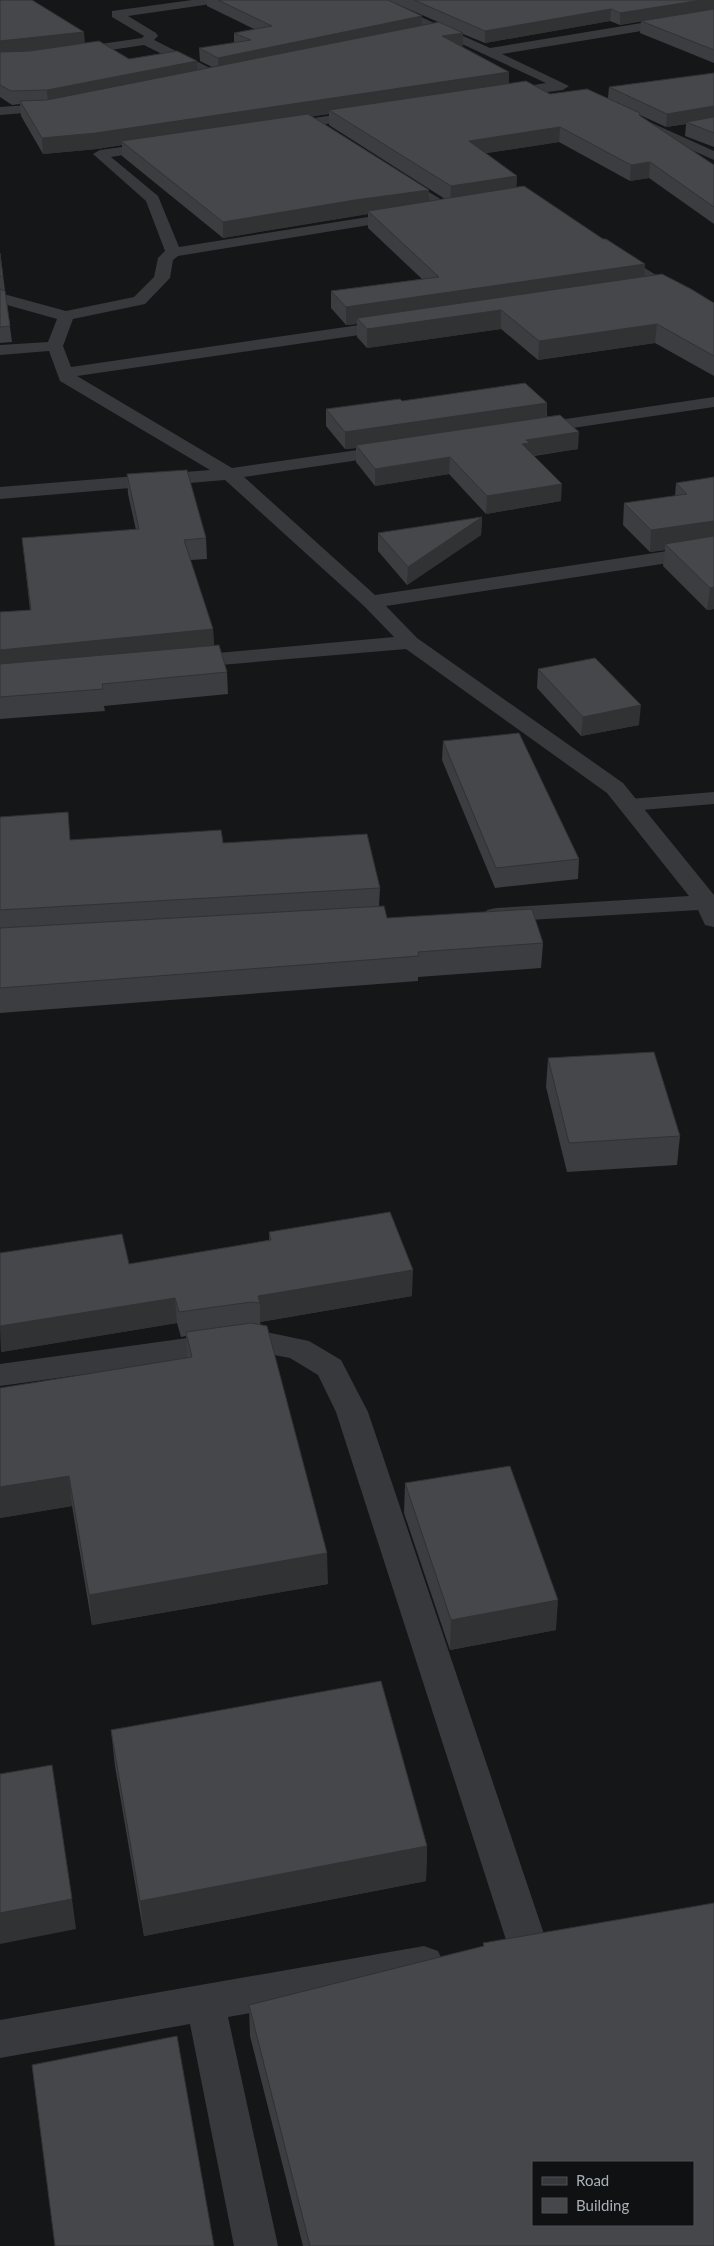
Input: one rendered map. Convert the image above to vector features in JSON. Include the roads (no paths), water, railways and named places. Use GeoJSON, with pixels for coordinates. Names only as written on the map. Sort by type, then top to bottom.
{"type":"FeatureCollection","features":[{"type":"Feature","properties":{"kind":"street"},"geometry":{"type":"LineString","coordinates":[[0,60],[31,58],[146,41],[152,36],[116,14],[218,0]]}},
{"type":"Feature","properties":{"kind":"street"},"geometry":{"type":"LineString","coordinates":[[373,0],[578,93]]}},
{"type":"Feature","properties":{"kind":"street"},"geometry":{"type":"LineString","coordinates":[[696,4],[714,11]]}},
{"type":"Feature","properties":{"kind":"street"},"geometry":{"type":"LineString","coordinates":[[490,52],[714,15]]}},
{"type":"Feature","properties":{"kind":"street"},"geometry":{"type":"LineString","coordinates":[[422,34],[440,30]]}},
{"type":"Feature","properties":{"kind":"street"},"geometry":{"type":"LineString","coordinates":[[146,41],[216,76]]}},
{"type":"Feature","properties":{"kind":"street"},"geometry":{"type":"LineString","coordinates":[[197,80],[254,68]]}},
{"type":"Feature","properties":{"kind":"street"},"geometry":{"type":"LineString","coordinates":[[493,95],[560,85]]}},
{"type":"Feature","properties":{"kind":"street"},"geometry":{"type":"LineString","coordinates":[[0,111],[48,109],[66,105]]}},
{"type":"Feature","properties":{"kind":"street"},"geometry":{"type":"LineString","coordinates":[[273,128],[378,112]]}},
{"type":"Feature","properties":{"kind":"street"},"geometry":{"type":"LineString","coordinates":[[622,113],[714,156]]}},
{"type":"Feature","properties":{"kind":"street"},"geometry":{"type":"LineString","coordinates":[[311,122],[327,132]]}},
{"type":"Feature","properties":{"kind":"street"},"geometry":{"type":"LineString","coordinates":[[665,133],[685,130]]}},
{"type":"Feature","properties":{"kind":"street"},"geometry":{"type":"LineString","coordinates":[[167,144],[100,154],[153,199],[173,252]]}},
{"type":"Feature","properties":{"kind":"street"},"geometry":{"type":"LineString","coordinates":[[383,168],[447,209]]}},
{"type":"Feature","properties":{"kind":"street"},"geometry":{"type":"LineString","coordinates":[[0,298],[66,316],[139,301],[162,278],[166,258],[173,252],[482,203]]}},
{"type":"Feature","properties":{"kind":"street"},"geometry":{"type":"LineString","coordinates":[[599,244],[663,286],[714,313]]}},
{"type":"Feature","properties":{"kind":"street"},"geometry":{"type":"LineString","coordinates":[[643,288],[663,286]]}},
{"type":"Feature","properties":{"kind":"street"},"geometry":{"type":"LineString","coordinates":[[66,316],[55,346],[66,377],[229,474],[372,602],[410,642],[615,788],[711,911]]}},
{"type":"Feature","properties":{"kind":"street"},"geometry":{"type":"LineString","coordinates":[[65,373],[408,323]]}},
{"type":"Feature","properties":{"kind":"street"},"geometry":{"type":"LineString","coordinates":[[0,350],[55,346]]}},
{"type":"Feature","properties":{"kind":"street"},"geometry":{"type":"LineString","coordinates":[[510,432],[714,402]]}},
{"type":"Feature","properties":{"kind":"street"},"geometry":{"type":"LineString","coordinates":[[0,493],[229,474],[413,447]]}},
{"type":"Feature","properties":{"kind":"street"},"geometry":{"type":"LineString","coordinates":[[372,602],[714,550]]}},
{"type":"Feature","properties":{"kind":"street"},"geometry":{"type":"LineString","coordinates":[[166,664],[410,642]]}},
{"type":"Feature","properties":{"kind":"street"},"geometry":{"type":"LineString","coordinates":[[478,916],[711,911]]}},
{"type":"Feature","properties":{"kind":"street"},"geometry":{"type":"LineString","coordinates":[[0,1375],[252,1340],[298,1349],[330,1368],[352,1412],[543,1943],[0,2039]]}},
{"type":"Feature","properties":{"kind":"street"},"geometry":{"type":"LineString","coordinates":[[205,2002],[256,2246]]}},
{"type":"Feature","properties":{"kind":"lane"},"geometry":{"type":"LineString","coordinates":[[628,805],[714,798]]}}]}
